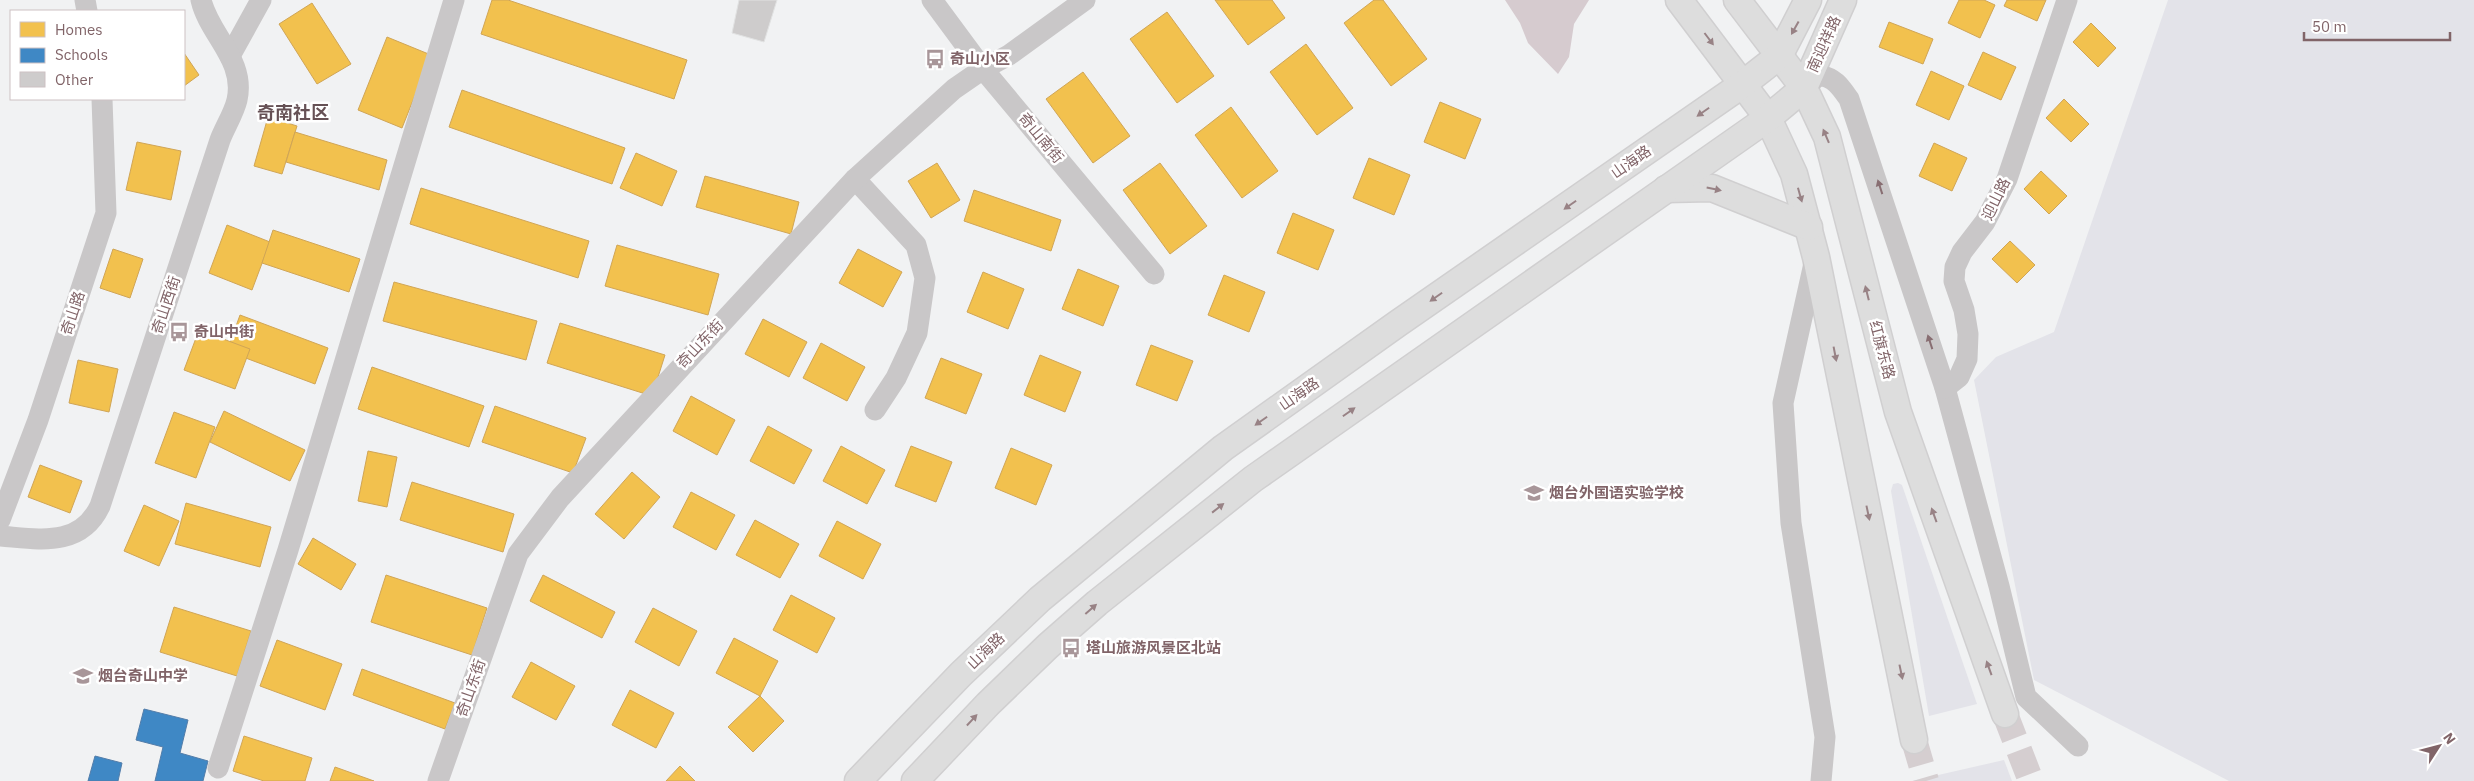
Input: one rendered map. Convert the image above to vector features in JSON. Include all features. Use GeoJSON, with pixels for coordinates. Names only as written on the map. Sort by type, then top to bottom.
{"type":"FeatureCollection","features":[{"type":"Feature","properties":{"kind":"main road"},"geometry":{"type":"LineString","coordinates":[[1679,0],[1768,118],[1791,168],[1816,257],[1914,740]]}},
{"type":"Feature","properties":{"kind":"main road","name":"红旗东路"},"geometry":{"type":"LineString","coordinates":[[1737,0],[1804,88],[1832,153],[1898,412],[2005,714]]}},
{"type":"Feature","properties":{"kind":"main road"},"geometry":{"type":"LineString","coordinates":[[1780,56],[1808,0]]}},
{"type":"Feature","properties":{"kind":"main road","name":"南迎祥路"},"geometry":{"type":"LineString","coordinates":[[1804,88],[1843,0]]}},
{"type":"Feature","properties":{"kind":"main road","name":"山海路"},"geometry":{"type":"LineString","coordinates":[[858,781],[962,674],[1040,599],[1223,448],[1397,324],[1743,84],[1780,56]]}},
{"type":"Feature","properties":{"kind":"main road"},"geometry":{"type":"LineString","coordinates":[[915,781],[988,704],[1069,628],[1253,479],[1768,118],[1804,88]]}},
{"type":"Feature","properties":{"kind":"main road"},"geometry":{"type":"LineString","coordinates":[[1666,189],[1712,188],[1809,227]]}},
{"type":"Feature","properties":{"kind":"main road"},"geometry":{"type":"LineString","coordinates":[[940,781],[955,739]]}},
{"type":"Feature","properties":{"kind":"street","name":"奇山西街"},"geometry":{"type":"LineString","coordinates":[[0,536],[57,539],[71,536],[84,529],[94,520],[100,506],[220,140],[237,100],[237,70],[204,16],[200,0]]}},
{"type":"Feature","properties":{"kind":"street"},"geometry":{"type":"LineString","coordinates":[[230,56],[260,0]]}},
{"type":"Feature","properties":{"kind":"street"},"geometry":{"type":"LineString","coordinates":[[218,768],[288,550],[454,0]]}},
{"type":"Feature","properties":{"kind":"street","name":"奇山南街"},"geometry":{"type":"LineString","coordinates":[[932,0],[983,69],[1154,274]]}},
{"type":"Feature","properties":{"kind":"street","name":"奇山东街"},"geometry":{"type":"LineString","coordinates":[[438,781],[518,554],[560,498],[855,179],[954,89],[1009,54],[1085,0]]}},
{"type":"Feature","properties":{"kind":"street","name":"迎山路"},"geometry":{"type":"LineString","coordinates":[[1946,388],[1959,377],[1967,359],[1968,334],[1964,310],[1954,281],[1955,267],[1962,252],[1985,222],[2007,179],[2067,0]]}},
{"type":"Feature","properties":{"kind":"street"},"geometry":{"type":"LineString","coordinates":[[1804,88],[1819,75],[1831,77],[1838,83],[1849,99],[1946,388],[1999,586],[2026,697],[2078,746]]}},
{"type":"Feature","properties":{"kind":"street","name":"奇山路"},"geometry":{"type":"LineString","coordinates":[[0,520],[38,420],[106,213],[102,100]]}},
{"type":"Feature","properties":{"kind":"street"},"geometry":{"type":"LineString","coordinates":[[855,179],[916,245],[926,278],[917,333],[896,378],[875,410]]}},
{"type":"Feature","properties":{"kind":"street"},"geometry":{"type":"LineString","coordinates":[[1816,257],[1783,403],[1792,523],[1825,737],[1820,781]]}},
{"type":"Feature","properties":{"kind":"shaded area"},"geometry":{"type":"Polygon","coordinates":[[[1505,0],[1589,0],[1574,24],[1569,57],[1558,74],[1528,43],[1520,23],[1505,0]]]}},
{"type":"Feature","properties":{"kind":"shaded area"},"geometry":{"type":"Polygon","coordinates":[[[2168,0],[2474,0],[2474,781],[2229,781],[2034,680],[1974,380],[1996,357],[2054,332],[2168,0]]]}},
{"type":"Feature","properties":{"kind":"shaded area"},"geometry":{"type":"Polygon","coordinates":[[[1898,483],[1902,485],[1977,704],[1929,716],[1891,491],[1893,484],[1898,483]]]}},
{"type":"Feature","properties":{"kind":"shaded area"},"geometry":{"type":"Polygon","coordinates":[[[2004,760],[2012,781],[1912,781],[2004,760]]]}},
{"type":"Feature","properties":{"kind":"building: Homes"},"geometry":{"type":"Polygon","coordinates":[[[492,0],[508,0],[687,60],[674,99],[481,34],[492,0]]]}},
{"type":"Feature","properties":{"kind":"building: Homes"},"geometry":{"type":"Polygon","coordinates":[[[1215,0],[1272,0],[1285,18],[1248,45],[1215,0]]]}},
{"type":"Feature","properties":{"kind":"building: Homes"},"geometry":{"type":"Polygon","coordinates":[[[1374,0],[1383,0],[1427,59],[1391,86],[1344,23],[1374,0]]]}},
{"type":"Feature","properties":{"kind":"building: Homes"},"geometry":{"type":"Polygon","coordinates":[[[1959,0],[1984,0],[1995,5],[1980,38],[1948,23],[1959,0]]]}},
{"type":"Feature","properties":{"kind":"building: Homes"},"geometry":{"type":"Polygon","coordinates":[[[2007,0],[2046,0],[2037,21],[2004,6],[2007,0]]]}},
{"type":"Feature","properties":{"kind":"building: Homes"},"geometry":{"type":"Polygon","coordinates":[[[312,3],[351,64],[317,84],[279,24],[312,3]]]}},
{"type":"Feature","properties":{"kind":"building: Homes"},"geometry":{"type":"Polygon","coordinates":[[[1167,12],[1214,76],[1177,103],[1130,39],[1167,12]]]}},
{"type":"Feature","properties":{"kind":"building: Homes"},"geometry":{"type":"Polygon","coordinates":[[[1889,22],[1933,39],[1923,64],[1879,47],[1889,22]]]}},
{"type":"Feature","properties":{"kind":"building: Homes"},"geometry":{"type":"Polygon","coordinates":[[[2091,23],[2116,48],[2098,67],[2073,42],[2091,23]]]}},
{"type":"Feature","properties":{"kind":"building: Homes"},"geometry":{"type":"Polygon","coordinates":[[[387,37],[431,55],[402,128],[358,110],[387,37]]]}},
{"type":"Feature","properties":{"kind":"building: Homes"},"geometry":{"type":"Polygon","coordinates":[[[1306,44],[1353,108],[1317,135],[1270,72],[1306,44]]]}},
{"type":"Feature","properties":{"kind":"building: Homes"},"geometry":{"type":"Polygon","coordinates":[[[1983,52],[2016,67],[2001,100],[1968,85],[1983,52]]]}},
{"type":"Feature","properties":{"kind":"building: Homes"},"geometry":{"type":"Polygon","coordinates":[[[185,54],[199,75],[185,85],[185,54]]]}},
{"type":"Feature","properties":{"kind":"building: Homes"},"geometry":{"type":"Polygon","coordinates":[[[1931,71],[1964,86],[1949,120],[1916,105],[1931,71]]]}},
{"type":"Feature","properties":{"kind":"building: Homes"},"geometry":{"type":"Polygon","coordinates":[[[1083,72],[1130,136],[1093,163],[1046,99],[1083,72]]]}},
{"type":"Feature","properties":{"kind":"building: Homes"},"geometry":{"type":"Polygon","coordinates":[[[462,90],[625,148],[612,184],[449,127],[462,90]]]}},
{"type":"Feature","properties":{"kind":"building: Homes"},"geometry":{"type":"Polygon","coordinates":[[[2064,99],[2089,124],[2071,142],[2046,118],[2064,99]]]}},
{"type":"Feature","properties":{"kind":"building: Homes"},"geometry":{"type":"Polygon","coordinates":[[[1440,102],[1481,119],[1465,159],[1424,142],[1440,102]]]}},
{"type":"Feature","properties":{"kind":"building: Homes"},"geometry":{"type":"Polygon","coordinates":[[[1231,107],[1278,171],[1242,198],[1195,135],[1231,107]]]}},
{"type":"Feature","properties":{"kind":"building: Homes"},"geometry":{"type":"Polygon","coordinates":[[[268,117],[297,126],[282,174],[254,166],[268,117]]]}},
{"type":"Feature","properties":{"kind":"building: Homes"},"geometry":{"type":"Polygon","coordinates":[[[295,132],[387,160],[379,190],[286,162],[295,132]]]}},
{"type":"Feature","properties":{"kind":"building: Homes"},"geometry":{"type":"Polygon","coordinates":[[[137,142],[181,151],[171,200],[126,190],[137,142]]]}},
{"type":"Feature","properties":{"kind":"building: Homes"},"geometry":{"type":"Polygon","coordinates":[[[1934,143],[1967,158],[1952,191],[1919,176],[1934,143]]]}},
{"type":"Feature","properties":{"kind":"building: Homes"},"geometry":{"type":"Polygon","coordinates":[[[636,153],[677,171],[662,206],[620,188],[636,153]]]}},
{"type":"Feature","properties":{"kind":"building: Homes"},"geometry":{"type":"Polygon","coordinates":[[[1369,158],[1410,175],[1394,215],[1353,198],[1369,158]]]}},
{"type":"Feature","properties":{"kind":"building: Homes"},"geometry":{"type":"Polygon","coordinates":[[[937,163],[960,200],[931,218],[908,181],[937,163]]]}},
{"type":"Feature","properties":{"kind":"building: Homes"},"geometry":{"type":"Polygon","coordinates":[[[1160,163],[1207,226],[1170,254],[1123,190],[1160,163]]]}},
{"type":"Feature","properties":{"kind":"building: Homes"},"geometry":{"type":"Polygon","coordinates":[[[2041,171],[2067,196],[2049,214],[2024,189],[2041,171]]]}},
{"type":"Feature","properties":{"kind":"building: Homes"},"geometry":{"type":"Polygon","coordinates":[[[705,176],[799,202],[791,234],[696,207],[705,176]]]}},
{"type":"Feature","properties":{"kind":"building: Homes"},"geometry":{"type":"Polygon","coordinates":[[[421,188],[589,241],[578,278],[410,224],[421,188]]]}},
{"type":"Feature","properties":{"kind":"building: Homes"},"geometry":{"type":"Polygon","coordinates":[[[974,190],[1061,220],[1051,251],[964,221],[974,190]]]}},
{"type":"Feature","properties":{"kind":"building: Homes"},"geometry":{"type":"Polygon","coordinates":[[[1293,213],[1334,230],[1318,270],[1277,253],[1293,213]]]}},
{"type":"Feature","properties":{"kind":"building: Homes"},"geometry":{"type":"Polygon","coordinates":[[[227,225],[270,242],[252,290],[209,273],[227,225]]]}},
{"type":"Feature","properties":{"kind":"building: Homes"},"geometry":{"type":"Polygon","coordinates":[[[273,230],[360,259],[349,292],[262,263],[273,230]]]}},
{"type":"Feature","properties":{"kind":"building: Homes"},"geometry":{"type":"Polygon","coordinates":[[[2010,241],[2035,265],[2017,283],[1992,259],[2010,241]]]}},
{"type":"Feature","properties":{"kind":"building: Homes"},"geometry":{"type":"Polygon","coordinates":[[[617,245],[719,274],[708,315],[605,286],[617,245]]]}},
{"type":"Feature","properties":{"kind":"building: Homes"},"geometry":{"type":"Polygon","coordinates":[[[113,249],[143,259],[130,298],[100,288],[113,249]]]}},
{"type":"Feature","properties":{"kind":"building: Homes"},"geometry":{"type":"Polygon","coordinates":[[[858,249],[902,272],[883,307],[839,283],[858,249]]]}},
{"type":"Feature","properties":{"kind":"building: Homes"},"geometry":{"type":"Polygon","coordinates":[[[1078,269],[1119,286],[1103,326],[1062,309],[1078,269]]]}},
{"type":"Feature","properties":{"kind":"building: Homes"},"geometry":{"type":"Polygon","coordinates":[[[983,272],[1024,289],[1008,329],[967,312],[983,272]]]}},
{"type":"Feature","properties":{"kind":"building: Homes"},"geometry":{"type":"Polygon","coordinates":[[[1224,275],[1265,292],[1249,332],[1208,315],[1224,275]]]}},
{"type":"Feature","properties":{"kind":"building: Homes"},"geometry":{"type":"Polygon","coordinates":[[[394,282],[537,321],[526,360],[383,321],[394,282]]]}},
{"type":"Feature","properties":{"kind":"building: Homes"},"geometry":{"type":"Polygon","coordinates":[[[240,315],[328,348],[315,384],[227,351],[240,315]]]}},
{"type":"Feature","properties":{"kind":"building: Homes"},"geometry":{"type":"Polygon","coordinates":[[[763,319],[807,342],[789,377],[745,354],[763,319]]]}},
{"type":"Feature","properties":{"kind":"building: Homes"},"geometry":{"type":"Polygon","coordinates":[[[560,323],[665,355],[652,396],[547,363],[560,323]]]}},
{"type":"Feature","properties":{"kind":"building: Homes"},"geometry":{"type":"Polygon","coordinates":[[[199,330],[250,349],[235,389],[184,370],[199,330]]]}},
{"type":"Feature","properties":{"kind":"building: Homes"},"geometry":{"type":"Polygon","coordinates":[[[821,343],[865,367],[847,401],[803,378],[821,343]]]}},
{"type":"Feature","properties":{"kind":"building: Homes"},"geometry":{"type":"Polygon","coordinates":[[[1151,345],[1193,361],[1177,401],[1136,385],[1151,345]]]}},
{"type":"Feature","properties":{"kind":"building: Homes"},"geometry":{"type":"Polygon","coordinates":[[[1040,355],[1081,372],[1065,412],[1024,395],[1040,355]]]}},
{"type":"Feature","properties":{"kind":"building: Homes"},"geometry":{"type":"Polygon","coordinates":[[[941,358],[982,374],[966,414],[925,398],[941,358]]]}},
{"type":"Feature","properties":{"kind":"building: Homes"},"geometry":{"type":"Polygon","coordinates":[[[78,360],[118,369],[109,412],[69,403],[78,360]]]}},
{"type":"Feature","properties":{"kind":"building: Homes"},"geometry":{"type":"Polygon","coordinates":[[[372,367],[484,406],[469,447],[358,409],[372,367]]]}},
{"type":"Feature","properties":{"kind":"building: Homes"},"geometry":{"type":"Polygon","coordinates":[[[691,396],[735,420],[717,455],[673,431],[691,396]]]}},
{"type":"Feature","properties":{"kind":"building: Homes"},"geometry":{"type":"Polygon","coordinates":[[[495,406],[586,438],[573,473],[482,442],[495,406]]]}},
{"type":"Feature","properties":{"kind":"building: Homes"},"geometry":{"type":"Polygon","coordinates":[[[224,411],[305,450],[290,481],[210,442],[224,411]]]}},
{"type":"Feature","properties":{"kind":"building: Homes"},"geometry":{"type":"Polygon","coordinates":[[[174,412],[215,427],[196,478],[155,463],[174,412]]]}},
{"type":"Feature","properties":{"kind":"building: Homes"},"geometry":{"type":"Polygon","coordinates":[[[768,426],[812,450],[794,484],[750,461],[768,426]]]}},
{"type":"Feature","properties":{"kind":"building: Homes"},"geometry":{"type":"Polygon","coordinates":[[[841,446],[885,470],[867,504],[823,481],[841,446]]]}},
{"type":"Feature","properties":{"kind":"building: Homes"},"geometry":{"type":"Polygon","coordinates":[[[911,446],[952,462],[936,502],[895,486],[911,446]]]}},
{"type":"Feature","properties":{"kind":"building: Homes"},"geometry":{"type":"Polygon","coordinates":[[[1011,448],[1052,465],[1036,505],[995,488],[1011,448]]]}},
{"type":"Feature","properties":{"kind":"building: Homes"},"geometry":{"type":"Polygon","coordinates":[[[368,451],[397,457],[387,507],[358,501],[368,451]]]}},
{"type":"Feature","properties":{"kind":"building: Homes"},"geometry":{"type":"Polygon","coordinates":[[[40,465],[82,481],[70,513],[28,497],[40,465]]]}},
{"type":"Feature","properties":{"kind":"building: Homes"},"geometry":{"type":"Polygon","coordinates":[[[632,472],[660,497],[624,539],[595,514],[632,472]]]}},
{"type":"Feature","properties":{"kind":"building: Homes"},"geometry":{"type":"Polygon","coordinates":[[[412,482],[514,514],[503,552],[400,520],[412,482]]]}},
{"type":"Feature","properties":{"kind":"building: Homes"},"geometry":{"type":"Polygon","coordinates":[[[691,492],[735,515],[716,550],[673,527],[691,492]]]}},
{"type":"Feature","properties":{"kind":"building: Homes"},"geometry":{"type":"Polygon","coordinates":[[[186,503],[271,527],[260,567],[175,544],[186,503]]]}},
{"type":"Feature","properties":{"kind":"building: Homes"},"geometry":{"type":"Polygon","coordinates":[[[144,505],[179,521],[159,566],[124,551],[144,505]]]}},
{"type":"Feature","properties":{"kind":"building: Homes"},"geometry":{"type":"Polygon","coordinates":[[[755,520],[799,544],[780,578],[736,555],[755,520]]]}},
{"type":"Feature","properties":{"kind":"building: Homes"},"geometry":{"type":"Polygon","coordinates":[[[837,521],[881,544],[863,579],[819,556],[837,521]]]}},
{"type":"Feature","properties":{"kind":"building: Homes"},"geometry":{"type":"Polygon","coordinates":[[[313,538],[356,564],[341,590],[298,564],[313,538]]]}},
{"type":"Feature","properties":{"kind":"building: Homes"},"geometry":{"type":"Polygon","coordinates":[[[386,575],[487,608],[472,655],[371,622],[386,575]]]}},
{"type":"Feature","properties":{"kind":"building: Homes"},"geometry":{"type":"Polygon","coordinates":[[[543,575],[615,612],[602,638],[530,601],[543,575]]]}},
{"type":"Feature","properties":{"kind":"building: Homes"},"geometry":{"type":"Polygon","coordinates":[[[791,595],[835,618],[817,653],[773,630],[791,595]]]}},
{"type":"Feature","properties":{"kind":"building: Homes"},"geometry":{"type":"Polygon","coordinates":[[[174,607],[251,631],[237,676],[160,652],[174,607]]]}},
{"type":"Feature","properties":{"kind":"building: Homes"},"geometry":{"type":"Polygon","coordinates":[[[653,608],[697,631],[679,666],[635,642],[653,608]]]}},
{"type":"Feature","properties":{"kind":"building: Homes"},"geometry":{"type":"Polygon","coordinates":[[[734,638],[778,661],[760,696],[716,673],[734,638]]]}},
{"type":"Feature","properties":{"kind":"building: Homes"},"geometry":{"type":"Polygon","coordinates":[[[277,640],[342,664],[325,710],[260,686],[277,640]]]}},
{"type":"Feature","properties":{"kind":"building: Homes"},"geometry":{"type":"Polygon","coordinates":[[[531,662],[575,686],[556,720],[512,697],[531,662]]]}},
{"type":"Feature","properties":{"kind":"building: Homes"},"geometry":{"type":"Polygon","coordinates":[[[362,669],[455,703],[445,729],[353,695],[362,669]]]}},
{"type":"Feature","properties":{"kind":"building: Homes"},"geometry":{"type":"Polygon","coordinates":[[[630,690],[674,713],[656,748],[612,725],[630,690]]]}},
{"type":"Feature","properties":{"kind":"building: Homes"},"geometry":{"type":"Polygon","coordinates":[[[760,696],[784,721],[753,752],[728,727],[760,696]]]}},
{"type":"Feature","properties":{"kind":"building: Homes"},"geometry":{"type":"Polygon","coordinates":[[[244,736],[312,758],[305,781],[264,781],[233,771],[244,736]]]}},
{"type":"Feature","properties":{"kind":"building: Homes"},"geometry":{"type":"Polygon","coordinates":[[[680,766],[695,781],[666,781],[680,766]]]}},
{"type":"Feature","properties":{"kind":"building: Homes"},"geometry":{"type":"Polygon","coordinates":[[[335,767],[374,781],[330,781],[335,767]]]}},
{"type":"Feature","properties":{"kind":"building: Schools"},"geometry":{"type":"Polygon","coordinates":[[[144,709],[188,720],[180,753],[208,761],[203,781],[155,781],[163,747],[136,740],[144,709]]]}},
{"type":"Feature","properties":{"kind":"building: Schools"},"geometry":{"type":"Polygon","coordinates":[[[95,756],[122,763],[118,781],[88,781],[95,756]]]}},
{"type":"Feature","properties":{"kind":"building: Other"},"geometry":{"type":"Polygon","coordinates":[[[739,0],[777,0],[764,42],[732,33],[739,0]]]}},
{"type":"Feature","properties":{"kind":"tunnel"},"geometry":{"type":"LineString","coordinates":[[2005,714],[2031,781]]}},
{"type":"Feature","properties":{"kind":"tunnel"},"geometry":{"type":"LineString","coordinates":[[1914,740],[1926,781]]}},
{"type":"Feature","properties":{"kind":"place","name":"奇山小区"},"geometry":{"type":"Point","coordinates":[935,59]}},
{"type":"Feature","properties":{"kind":"place","name":"奇山中街"},"geometry":{"type":"Point","coordinates":[179,332]}},
{"type":"Feature","properties":{"kind":"place","name":"烟台外国语实验学校"},"geometry":{"type":"Point","coordinates":[1534,493]}},
{"type":"Feature","properties":{"kind":"place","name":"塔山旅游风景区北站"},"geometry":{"type":"Point","coordinates":[1071,648]}},
{"type":"Feature","properties":{"kind":"place","name":"烟台奇山中学"},"geometry":{"type":"Point","coordinates":[83,676]}},
{"type":"Feature","properties":{"kind":"district","name":"奇南社区"},"geometry":{"type":"Point","coordinates":[293,113]}}]}
